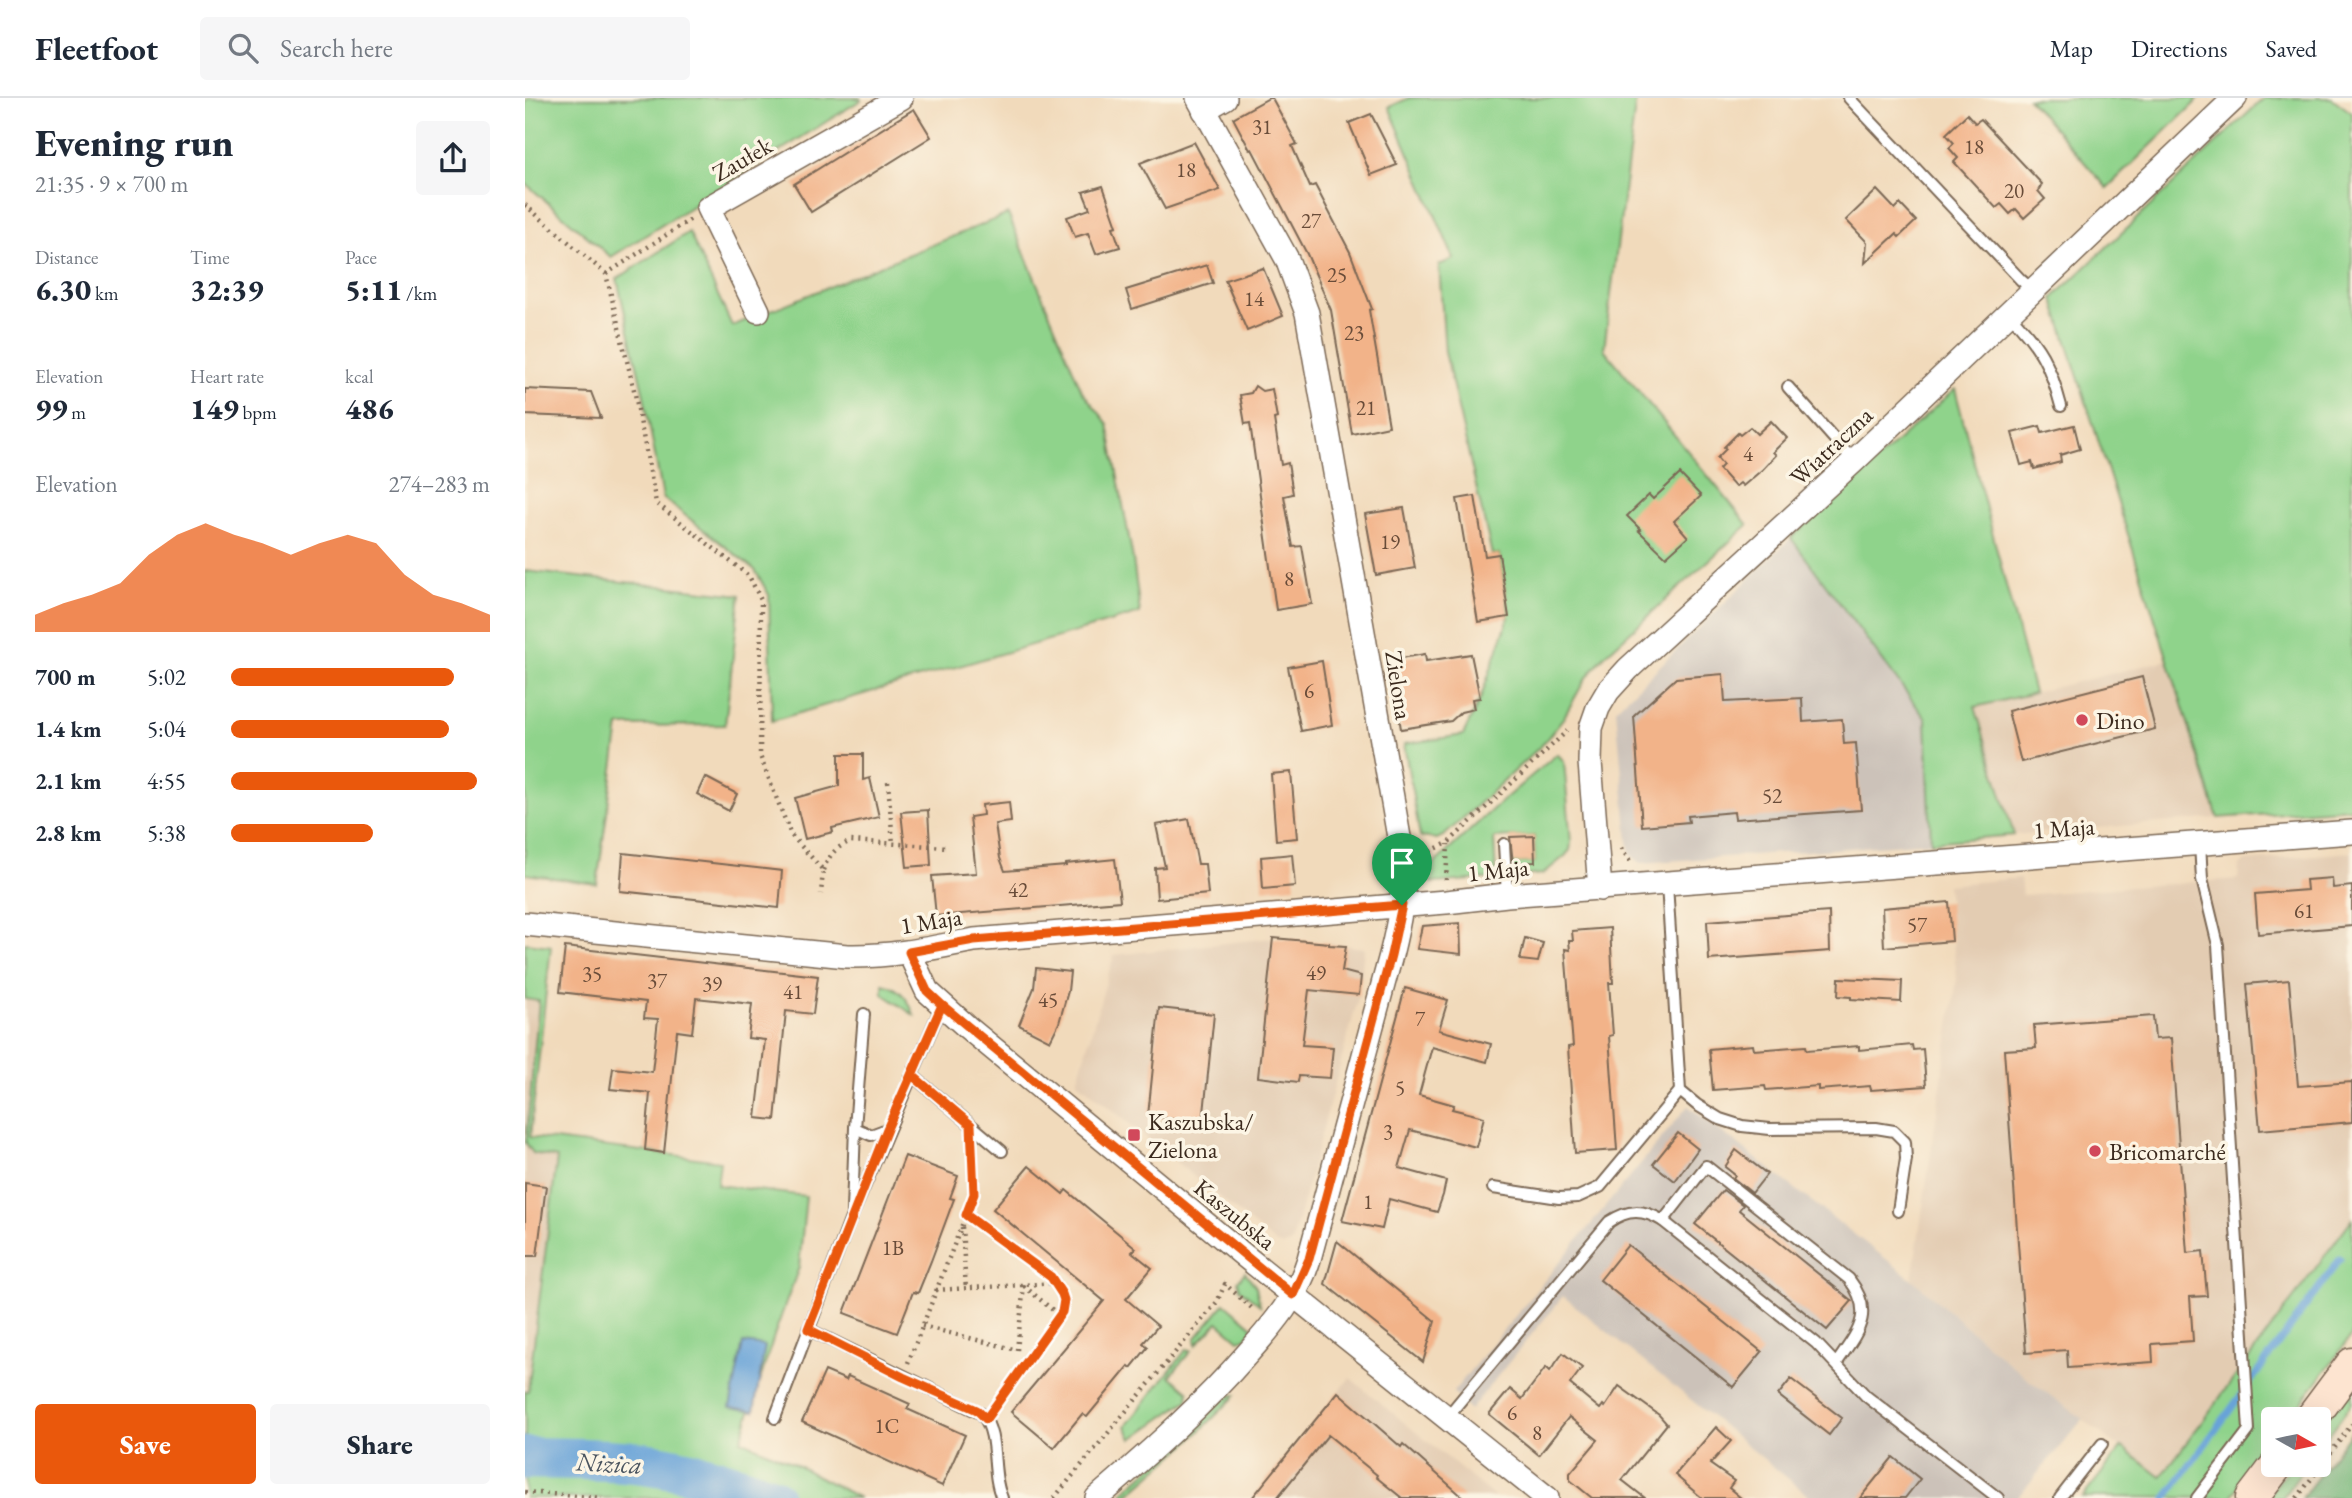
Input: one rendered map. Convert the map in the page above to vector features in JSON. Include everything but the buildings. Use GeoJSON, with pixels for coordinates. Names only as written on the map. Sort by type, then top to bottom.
{"type":"FeatureCollection","features":[{"type":"Feature","properties":{"kind":"main road"},"geometry":{"type":"LineString","coordinates":[[2320,1407],[2352,1364]]}},
{"type":"Feature","properties":{"kind":"main road"},"geometry":{"type":"LineString","coordinates":[[2252,1498],[2268,1477]]}},
{"type":"Feature","properties":{"kind":"street","name":"Zaułek"},"geometry":{"type":"LineString","coordinates":[[758,311],[708,208],[901,98]]}},
{"type":"Feature","properties":{"kind":"street"},"geometry":{"type":"LineString","coordinates":[[1201,104],[1225,98]]}},
{"type":"Feature","properties":{"kind":"street","name":"Wiatraczna"},"geometry":{"type":"LineString","coordinates":[[1599,889],[1590,762],[1591,728],[1608,691],[1628,669],[1854,461],[2235,98]]}},
{"type":"Feature","properties":{"kind":"street","name":"Zielona"},"geometry":{"type":"LineString","coordinates":[[1097,1498],[1199,1407],[1272,1326],[1293,1295],[1309,1259],[1391,955],[1402,905],[1404,880],[1313,334],[1303,297],[1287,259],[1201,104]]}},
{"type":"Feature","properties":{"kind":"street","name":"1 Maja"},"geometry":{"type":"LineString","coordinates":[[525,923],[871,957],[974,940],[1507,895],[2352,832]]}},
{"type":"Feature","properties":{"kind":"street","name":"Kaszubska"},"geometry":{"type":"LineString","coordinates":[[909,952],[927,991],[942,1005],[1293,1295],[1547,1498]]}},
{"type":"Feature","properties":{"kind":"lane"},"geometry":{"type":"LineString","coordinates":[[1849,98],[2033,290]]}},
{"type":"Feature","properties":{"kind":"lane"},"geometry":{"type":"LineString","coordinates":[[2009,314],[2038,347],[2052,371],[2061,406]]}},
{"type":"Feature","properties":{"kind":"lane"},"geometry":{"type":"LineString","coordinates":[[1788,387],[1854,461]]}},
{"type":"Feature","properties":{"kind":"lane"},"geometry":{"type":"LineString","coordinates":[[1504,844],[1507,895]]}},
{"type":"Feature","properties":{"kind":"lane"},"geometry":{"type":"LineString","coordinates":[[2197,1498],[2249,1430],[2218,945],[2202,878],[2200,844]]}},
{"type":"Feature","properties":{"kind":"lane"},"geometry":{"type":"LineString","coordinates":[[1493,1188],[1559,1198],[1579,1197],[1600,1187],[1680,1091],[1667,884]]}},
{"type":"Feature","properties":{"kind":"lane"},"geometry":{"type":"LineString","coordinates":[[775,1418],[887,1129],[942,1005]]}},
{"type":"Feature","properties":{"kind":"lane"},"geometry":{"type":"LineString","coordinates":[[851,1219],[864,1014]]}},
{"type":"Feature","properties":{"kind":"lane"},"geometry":{"type":"LineString","coordinates":[[912,1075],[1002,1151]]}},
{"type":"Feature","properties":{"kind":"lane"},"geometry":{"type":"LineString","coordinates":[[1680,1091],[1720,1119],[1742,1126],[1770,1129],[1876,1128],[1894,1131],[1905,1142],[1906,1159],[1898,1211]]}},
{"type":"Feature","properties":{"kind":"lane"},"geometry":{"type":"LineString","coordinates":[[855,1128],[871,1135],[887,1129]]}},
{"type":"Feature","properties":{"kind":"lane"},"geometry":{"type":"LineString","coordinates":[[1663,1222],[1706,1166],[1849,1279],[1857,1289],[1863,1318],[1856,1335],[1836,1364]]}},
{"type":"Feature","properties":{"kind":"lane"},"geometry":{"type":"LineString","coordinates":[[1447,1417],[1609,1222],[1633,1211],[1650,1213],[1816,1343],[1866,1396],[1998,1498]]}},
{"type":"Feature","properties":{"kind":"lane"},"geometry":{"type":"LineString","coordinates":[[808,1329],[903,1377],[977,1410],[986,1419],[1002,1498]]}},
{"type":"Feature","properties":{"kind":"lane"},"geometry":{"type":"LineString","coordinates":[[2060,1498],[2102,1444]]}},
{"type":"Feature","properties":{"kind":"path"},"geometry":{"type":"LineString","coordinates":[[525,205],[606,274],[635,394],[656,503],[748,576],[761,600],[760,756],[791,835],[824,870]]}},
{"type":"Feature","properties":{"kind":"path"},"geometry":{"type":"LineString","coordinates":[[606,274],[708,208]]}},
{"type":"Feature","properties":{"kind":"path"},"geometry":{"type":"LineString","coordinates":[[1417,858],[1448,843],[1570,728]]}},
{"type":"Feature","properties":{"kind":"path"},"geometry":{"type":"LineString","coordinates":[[888,782],[893,844]]}},
{"type":"Feature","properties":{"kind":"path"},"geometry":{"type":"LineString","coordinates":[[821,894],[829,855],[851,841],[947,847]]}},
{"type":"Feature","properties":{"kind":"path"},"geometry":{"type":"LineString","coordinates":[[1445,887],[1448,843]]}},
{"type":"Feature","properties":{"kind":"path"},"geometry":{"type":"LineString","coordinates":[[903,1377],[974,1194],[971,1125]]}},
{"type":"Feature","properties":{"kind":"path"},"geometry":{"type":"LineString","coordinates":[[966,1215],[1051,1277],[1064,1300],[1060,1315],[986,1419]]}},
{"type":"Feature","properties":{"kind":"path"},"geometry":{"type":"LineString","coordinates":[[962,1225],[966,1289]]}},
{"type":"Feature","properties":{"kind":"path"},"geometry":{"type":"LineString","coordinates":[[936,1290],[1056,1283]]}},
{"type":"Feature","properties":{"kind":"path"},"geometry":{"type":"LineString","coordinates":[[1054,1498],[1217,1302],[1226,1284],[1259,1315]]}},
{"type":"Feature","properties":{"kind":"path"},"geometry":{"type":"LineString","coordinates":[[1024,1285],[1060,1315]]}},
{"type":"Feature","properties":{"kind":"path"},"geometry":{"type":"LineString","coordinates":[[922,1326],[1017,1350],[1024,1285]]}},
{"type":"Feature","properties":{"kind":"path"},"geometry":{"type":"LineString","coordinates":[[2297,1498],[2352,1424]]}},
{"type":"Feature","properties":{"kind":"path"},"geometry":{"type":"LineString","coordinates":[[525,1492],[602,1498]]}},
{"type":"Feature","properties":{"kind":"shaded area"},"geometry":{"type":"Polygon","coordinates":[[[1791,538],[1926,719],[1931,842],[1641,863],[1631,855],[1628,841],[1616,709],[1791,538]]]}},
{"type":"Feature","properties":{"kind":"shaded area"},"geometry":{"type":"Polygon","coordinates":[[[2167,660],[2218,818],[2014,835],[1975,707],[2167,660]]]}},
{"type":"Feature","properties":{"kind":"shaded area"},"geometry":{"type":"Polygon","coordinates":[[[2352,852],[2352,1218],[2161,1477],[2026,1378],[1912,1279],[1957,979],[1947,885],[2020,878],[2022,895],[2238,879],[2239,867],[2245,861],[2352,852]]]}},
{"type":"Feature","properties":{"kind":"shaded area"},"geometry":{"type":"Polygon","coordinates":[[[1273,938],[1364,948],[1359,995],[1292,1242],[1284,1246],[1277,1244],[1077,1081],[1114,955],[1273,938]]]}},
{"type":"Feature","properties":{"kind":"shaded area"},"geometry":{"type":"Polygon","coordinates":[[[525,943],[551,946],[530,1136],[567,1140],[525,1443],[525,943]]]}},
{"type":"Feature","properties":{"kind":"shaded area"},"geometry":{"type":"Polygon","coordinates":[[[1688,1106],[1912,1279],[2026,1378],[2083,1419],[2017,1498],[1812,1498],[1563,1296],[1470,1410],[1453,1392],[1688,1106]]]}},
{"type":"Feature","properties":{"kind":"shaded area"},"geometry":{"type":"Polygon","coordinates":[[[1350,1378],[1496,1498],[1252,1498],[1350,1378]]]}},
{"type":"Feature","properties":{"kind":"green space"},"geometry":{"type":"Polygon","coordinates":[[[528,98],[861,100],[611,257],[525,183],[525,103],[528,98]]]}},
{"type":"Feature","properties":{"kind":"green space"},"geometry":{"type":"Polygon","coordinates":[[[1409,98],[1636,98],[1604,349],[1748,525],[1604,656],[1586,678],[1564,717],[1542,745],[1445,835],[1437,839],[1420,837],[1404,744],[1463,735],[1481,697],[1509,617],[1499,554],[1492,555],[1445,352],[1439,265],[1454,259],[1389,107],[1409,98]]]}},
{"type":"Feature","properties":{"kind":"green space"},"geometry":{"type":"Polygon","coordinates":[[[2028,98],[2200,98],[2107,188],[2028,98]]]}},
{"type":"Feature","properties":{"kind":"green space"},"geometry":{"type":"Polygon","coordinates":[[[2264,98],[2332,98],[2352,113],[2352,808],[2218,818],[2053,298],[2264,98]]]}},
{"type":"Feature","properties":{"kind":"green space"},"geometry":{"type":"Polygon","coordinates":[[[1008,214],[1082,391],[1108,424],[1133,559],[1140,613],[772,721],[769,595],[755,570],[663,498],[643,391],[617,279],[689,232],[732,326],[1008,214]]]}},
{"type":"Feature","properties":{"kind":"green space"},"geometry":{"type":"Polygon","coordinates":[[[1955,389],[2034,693],[1975,707],[2014,835],[1931,842],[1926,719],[1791,538],[1955,389]]]}},
{"type":"Feature","properties":{"kind":"green space"},"geometry":{"type":"Polygon","coordinates":[[[525,571],[740,595],[725,725],[619,726],[597,884],[525,874],[525,571]]]}},
{"type":"Feature","properties":{"kind":"green space"},"geometry":{"type":"Polygon","coordinates":[[[1557,754],[1564,761],[1571,843],[1565,856],[1543,874],[1511,877],[1511,863],[1535,862],[1534,836],[1494,838],[1496,878],[1434,883],[1429,881],[1423,870],[1435,863],[1557,754]]]}},
{"type":"Feature","properties":{"kind":"green space"},"geometry":{"type":"Polygon","coordinates":[[[525,943],[551,946],[530,1137],[720,1161],[717,1185],[806,1196],[799,1267],[741,1440],[789,1461],[859,1498],[800,1498],[705,1460],[661,1452],[525,1447],[525,1391],[528,1391],[557,1158],[533,1153],[526,1143],[539,1001],[525,999],[525,943]]]}},
{"type":"Feature","properties":{"kind":"green space"},"geometry":{"type":"Polygon","coordinates":[[[883,984],[903,995],[914,1015],[883,994],[883,984]]]}},
{"type":"Feature","properties":{"kind":"green space"},"geometry":{"type":"Polygon","coordinates":[[[2352,1219],[2352,1335],[2298,1407],[2261,1407],[2261,1456],[2230,1498],[2083,1497],[2122,1447],[2161,1477],[2352,1219]]]}},
{"type":"Feature","properties":{"kind":"green space"},"geometry":{"type":"Polygon","coordinates":[[[1245,1272],[1256,1287],[1260,1305],[1240,1289],[1238,1281],[1245,1272]]]}},
{"type":"Feature","properties":{"kind":"green space"},"geometry":{"type":"Polygon","coordinates":[[[1225,1303],[1254,1328],[1246,1338],[1239,1340],[1218,1322],[1196,1345],[1195,1339],[1225,1303]]]}},
{"type":"Feature","properties":{"kind":"green space"},"geometry":{"type":"Polygon","coordinates":[[[1186,1350],[1191,1351],[1170,1376],[1189,1392],[1188,1400],[1132,1439],[1126,1426],[1186,1350]]]}},
{"type":"Feature","properties":{"kind":"green space"},"geometry":{"type":"Polygon","coordinates":[[[2352,1383],[2352,1403],[2331,1432],[2331,1412],[2352,1383]]]}},
{"type":"Feature","properties":{"kind":"green space"},"geometry":{"type":"Polygon","coordinates":[[[1232,1395],[1236,1395],[1190,1441],[1124,1498],[1123,1492],[1232,1395]]]}},
{"type":"Feature","properties":{"kind":"green space"},"geometry":{"type":"Polygon","coordinates":[[[2352,1431],[2352,1498],[2302,1498],[2318,1477],[2331,1477],[2331,1459],[2352,1431]]]}},
{"type":"Feature","properties":{"kind":"green space"},"geometry":{"type":"Polygon","coordinates":[[[525,1468],[664,1474],[721,1487],[752,1498],[525,1498],[525,1468]]]}},
{"type":"Feature","properties":{"kind":"green space"},"geometry":{"type":"Polygon","coordinates":[[[2282,1477],[2297,1477],[2282,1498],[2266,1498],[2282,1477]]]}},
{"type":"Feature","properties":{"kind":"water"},"geometry":{"type":"Polygon","coordinates":[[[743,1343],[765,1346],[754,1411],[730,1407],[743,1343]]]}},
{"type":"Feature","properties":{"kind":"waterway"},"geometry":{"type":"LineString","coordinates":[[2166,1498],[2340,1259]]}},
{"type":"Feature","properties":{"kind":"waterway","name":"Nizica"},"geometry":{"type":"LineString","coordinates":[[525,1458],[643,1463],[709,1477],[772,1498]]}},
{"type":"Feature","properties":{"kind":"place","name":"Dino"},"geometry":{"type":"Point","coordinates":[2082,720]}},
{"type":"Feature","properties":{"kind":"place","name":"Kaszubska/ Zielona"},"geometry":{"type":"Point","coordinates":[1134,1135]}},
{"type":"Feature","properties":{"kind":"place","name":"Bricomarché"},"geometry":{"type":"Point","coordinates":[2095,1151]}},
{"type":"Feature","properties":{"kind":"route"},"geometry":{"type":"LineString","coordinates":[[1402,905],[974,940],[909,952],[927,991],[942,1005],[887,1129],[808,1329],[903,1377],[977,1410],[986,1419],[1062,1312],[1064,1300],[1051,1277],[966,1215],[974,1194],[971,1125],[912,1075],[942,1005],[1293,1295],[1306,1271],[1402,905]]}}]}
